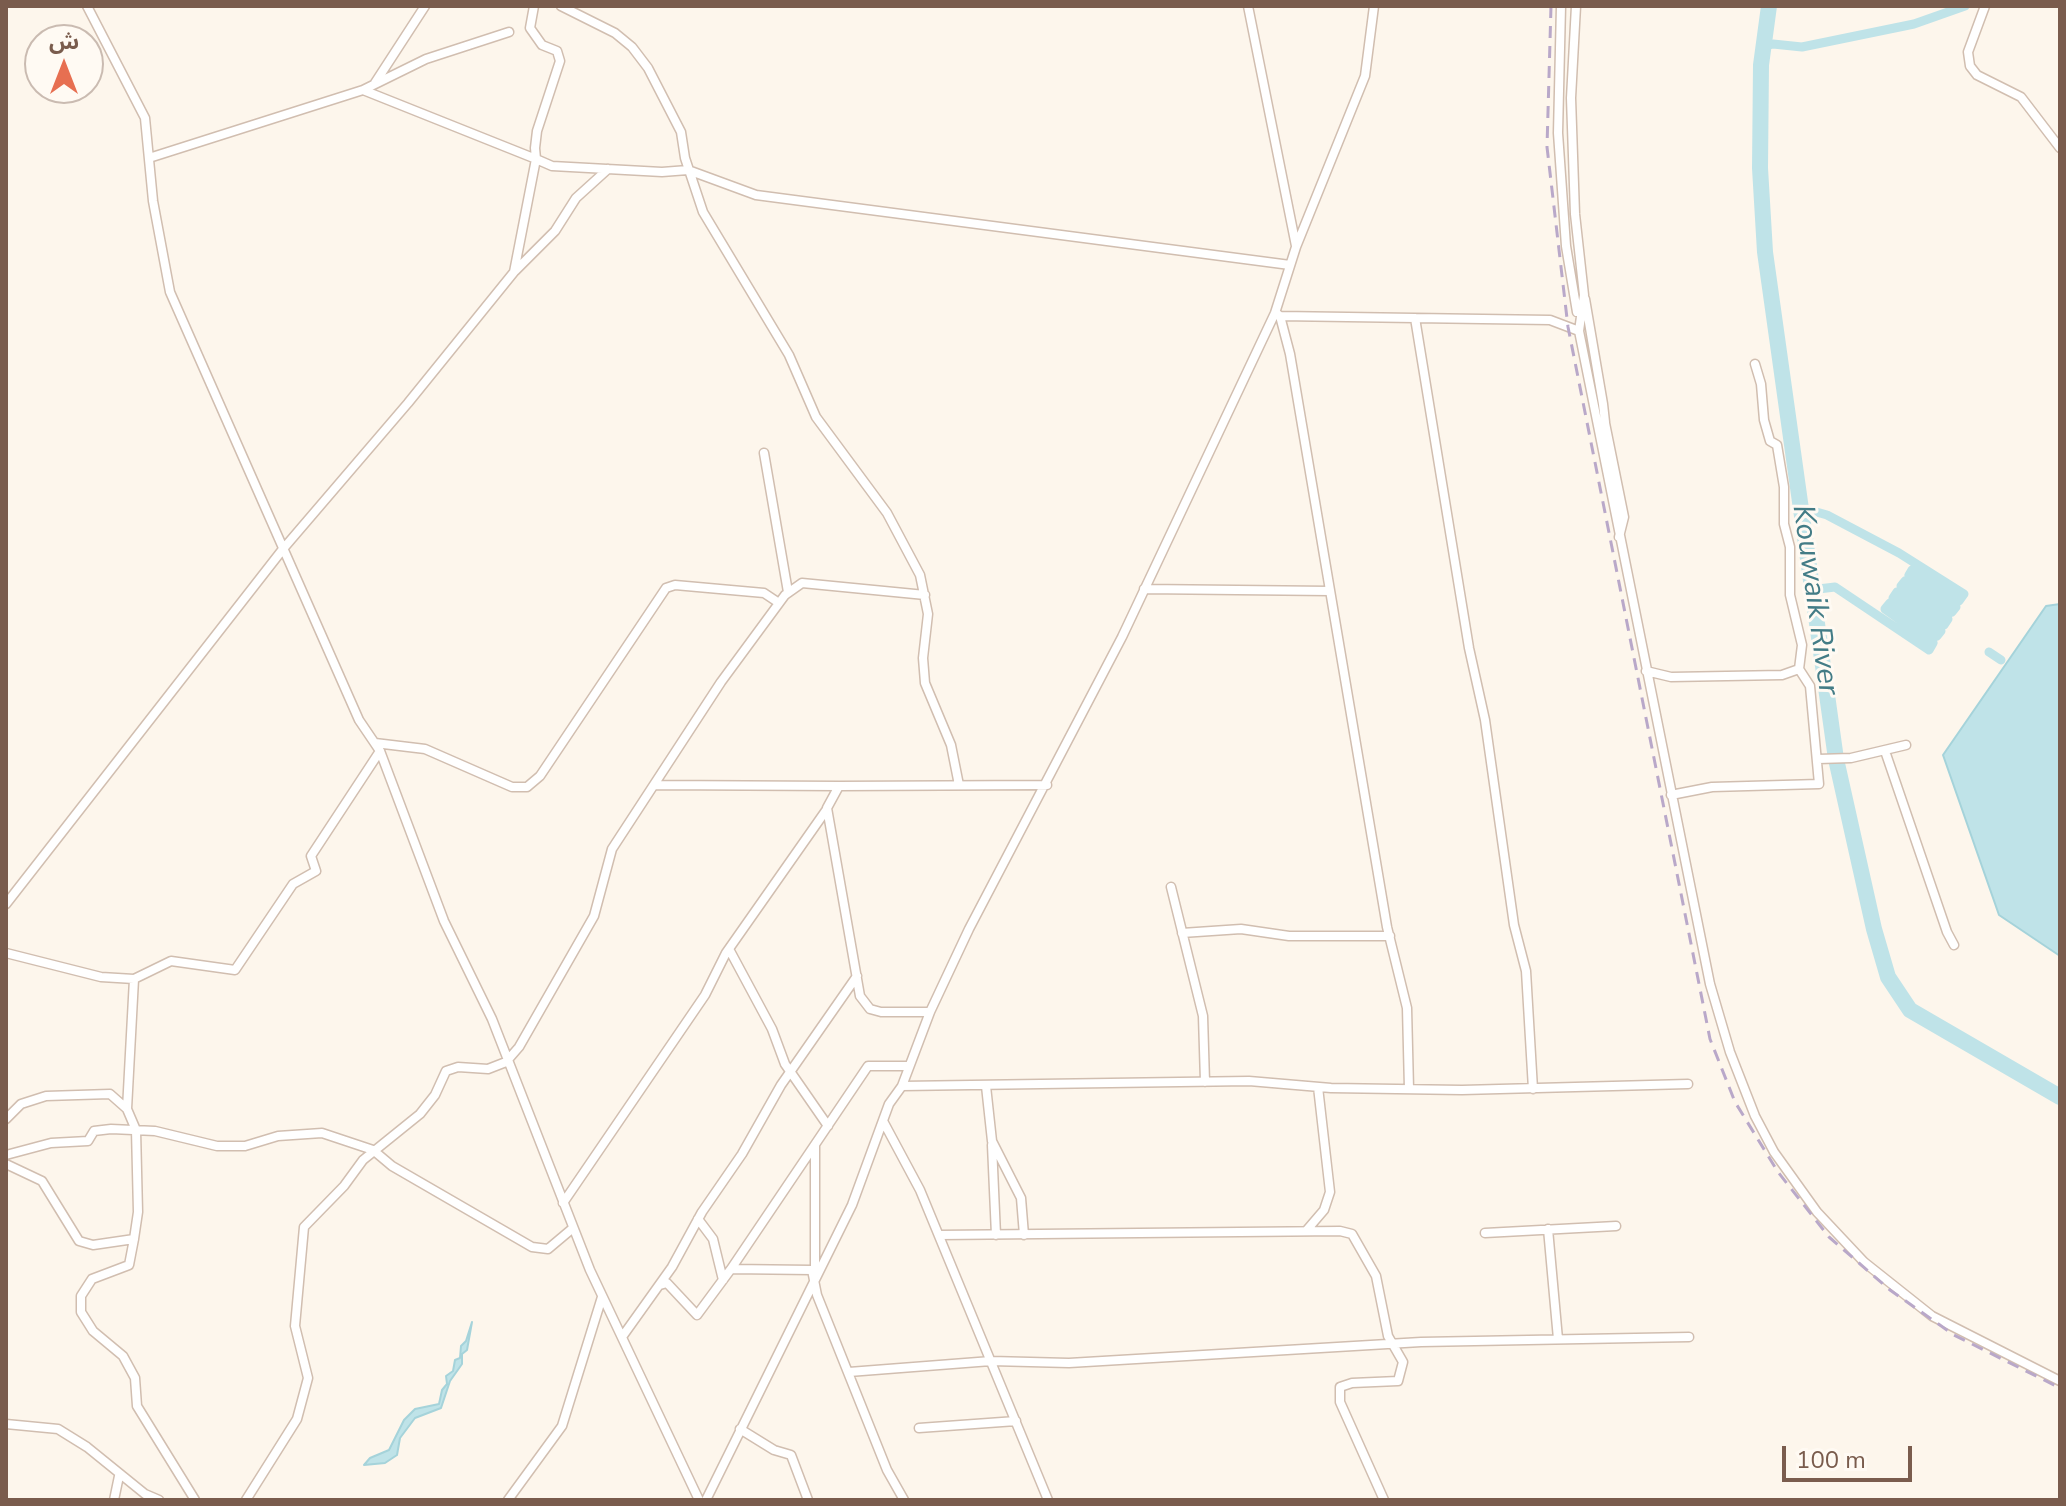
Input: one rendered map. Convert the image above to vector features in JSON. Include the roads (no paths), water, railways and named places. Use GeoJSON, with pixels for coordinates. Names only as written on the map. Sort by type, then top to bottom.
{"type":"FeatureCollection","features":[{"type":"Feature","properties":{"kind":"street"},"geometry":{"type":"LineString","coordinates":[[87,6],[145,118],[170,292],[359,720],[378,747],[444,921],[492,1019],[506,1062],[573,1228],[699,1500]]}},
{"type":"Feature","properties":{"kind":"street"},"geometry":{"type":"LineString","coordinates":[[374,84],[425,6]]}},
{"type":"Feature","properties":{"kind":"street"},"geometry":{"type":"LineString","coordinates":[[514,272],[536,159],[537,131],[560,61],[557,51],[542,45],[530,28],[534,6]]}},
{"type":"Feature","properties":{"kind":"street"},"geometry":{"type":"LineString","coordinates":[[561,6],[615,33],[642,59],[681,132],[688,170],[703,212],[789,355],[816,417],[887,513],[920,575],[928,614],[923,658],[925,683],[951,745],[959,785]]}},
{"type":"Feature","properties":{"kind":"street"},"geometry":{"type":"LineString","coordinates":[[1248,6],[1296,247]]}},
{"type":"Feature","properties":{"kind":"street"},"geometry":{"type":"LineString","coordinates":[[902,1086],[907,1066],[930,1012],[1004,861],[1047,785],[1278,314],[1296,247],[1365,76],[1374,6]]}},
{"type":"Feature","properties":{"kind":"street"},"geometry":{"type":"LineString","coordinates":[[1561,6],[1558,133],[1566,246],[1579,331],[1710,984],[1736,1068],[1774,1152],[1817,1212],[1864,1262],[1932,1316],[2060,1381]]}},
{"type":"Feature","properties":{"kind":"street"},"geometry":{"type":"LineString","coordinates":[[1576,6],[1571,160],[1584,295],[1624,517],[1619,537]]}},
{"type":"Feature","properties":{"kind":"street"},"geometry":{"type":"LineString","coordinates":[[1985,6],[1968,52],[1970,66],[1977,75],[2021,97],[2060,148]]}},
{"type":"Feature","properties":{"kind":"street"},"geometry":{"type":"LineString","coordinates":[[149,158],[363,90],[426,59],[509,32]]}},
{"type":"Feature","properties":{"kind":"street"},"geometry":{"type":"LineString","coordinates":[[363,90],[552,166],[688,170],[756,195],[1290,265]]}},
{"type":"Feature","properties":{"kind":"street"},"geometry":{"type":"LineString","coordinates":[[6,904],[283,549],[408,403],[514,272],[555,231],[576,198],[608,169]]}},
{"type":"Feature","properties":{"kind":"street"},"geometry":{"type":"LineString","coordinates":[[1288,216],[1298,222],[1310,215]]}},
{"type":"Feature","properties":{"kind":"street"},"geometry":{"type":"LineString","coordinates":[[1578,317],[1584,295]]}},
{"type":"Feature","properties":{"kind":"street"},"geometry":{"type":"LineString","coordinates":[[1278,314],[1550,320],[1579,331]]}},
{"type":"Feature","properties":{"kind":"street"},"geometry":{"type":"LineString","coordinates":[[1278,314],[1290,354],[1390,936],[1407,1008],[1409,1089]]}},
{"type":"Feature","properties":{"kind":"street"},"geometry":{"type":"LineString","coordinates":[[1415,318],[1469,648],[1485,720],[1514,925],[1526,971],[1533,1089]]}},
{"type":"Feature","properties":{"kind":"street"},"geometry":{"type":"LineString","coordinates":[[1671,795],[1712,787],[1819,784],[1810,686],[1799,669],[1802,645],[1790,595],[1790,547],[1784,524],[1784,487],[1777,445],[1770,441],[1764,420],[1761,384],[1755,364]]}},
{"type":"Feature","properties":{"kind":"street"},"geometry":{"type":"LineString","coordinates":[[1599,436],[1605,422]]}},
{"type":"Feature","properties":{"kind":"street"},"geometry":{"type":"LineString","coordinates":[[764,453],[788,592]]}},
{"type":"Feature","properties":{"kind":"street"},"geometry":{"type":"LineString","coordinates":[[246,1500],[297,1419],[308,1378],[295,1326],[304,1227],[373,1150],[420,1114],[435,1095],[446,1071],[458,1067],[488,1069],[506,1062],[532,1028],[594,916],[612,849],[788,592],[796,586],[813,583],[925,595]]}},
{"type":"Feature","properties":{"kind":"street"},"geometry":{"type":"LineString","coordinates":[[378,747],[425,749],[512,787],[527,787],[540,776],[666,588],[675,585],[764,593],[779,603]]}},
{"type":"Feature","properties":{"kind":"street"},"geometry":{"type":"LineString","coordinates":[[1144,589],[1330,591]]}},
{"type":"Feature","properties":{"kind":"street"},"geometry":{"type":"LineString","coordinates":[[1646,671],[1671,677],[1782,675],[1799,669]]}},
{"type":"Feature","properties":{"kind":"street"},"geometry":{"type":"LineString","coordinates":[[1818,759],[1851,758],[1906,745]]}},
{"type":"Feature","properties":{"kind":"street"},"geometry":{"type":"LineString","coordinates":[[6,953],[101,977],[134,979],[171,961],[235,970],[293,884],[316,871],[311,856],[378,747]]}},
{"type":"Feature","properties":{"kind":"street"},"geometry":{"type":"LineString","coordinates":[[1885,751],[1954,945]]}},
{"type":"Feature","properties":{"kind":"street"},"geometry":{"type":"LineString","coordinates":[[654,785],[1047,785]]}},
{"type":"Feature","properties":{"kind":"street"},"geometry":{"type":"LineString","coordinates":[[563,1203],[705,995],[729,949],[839,786]]}},
{"type":"Feature","properties":{"kind":"street"},"geometry":{"type":"LineString","coordinates":[[827,808],[860,996],[870,1009],[930,1012]]}},
{"type":"Feature","properties":{"kind":"street"},"geometry":{"type":"LineString","coordinates":[[1171,887],[1203,1016],[1205,1082]]}},
{"type":"Feature","properties":{"kind":"street"},"geometry":{"type":"LineString","coordinates":[[1182,933],[1241,929],[1289,936],[1390,936]]}},
{"type":"Feature","properties":{"kind":"street"},"geometry":{"type":"LineString","coordinates":[[729,949],[790,1072],[828,1126]]}},
{"type":"Feature","properties":{"kind":"street"},"geometry":{"type":"LineString","coordinates":[[622,1337],[660,1285],[790,1072],[857,975]]}},
{"type":"Feature","properties":{"kind":"street"},"geometry":{"type":"LineString","coordinates":[[127,1109],[134,979]]}},
{"type":"Feature","properties":{"kind":"street"},"geometry":{"type":"LineString","coordinates":[[660,1285],[667,1283],[697,1315],[868,1066],[907,1066]]}},
{"type":"Feature","properties":{"kind":"street"},"geometry":{"type":"LineString","coordinates":[[706,1500],[815,1274],[852,1205],[895,1090],[902,1086],[1205,1082],[1409,1089],[1533,1089],[1688,1084]]}},
{"type":"Feature","properties":{"kind":"street"},"geometry":{"type":"LineString","coordinates":[[986,1086],[996,1235]]}},
{"type":"Feature","properties":{"kind":"street"},"geometry":{"type":"LineString","coordinates":[[1306,1231],[1324,1210],[1330,1192],[1318,1087]]}},
{"type":"Feature","properties":{"kind":"street"},"geometry":{"type":"LineString","coordinates":[[6,1119],[21,1104],[46,1096],[110,1094],[127,1109],[136,1130],[138,1212],[129,1265],[92,1279],[81,1296],[81,1312],[93,1331],[123,1356],[135,1378],[137,1406],[195,1500]]}},
{"type":"Feature","properties":{"kind":"street"},"geometry":{"type":"LineString","coordinates":[[883,1121],[920,1190],[1048,1500]]}},
{"type":"Feature","properties":{"kind":"street"},"geometry":{"type":"LineString","coordinates":[[6,1155],[51,1143],[88,1141],[94,1131],[136,1130],[217,1146],[245,1146],[278,1136],[322,1133],[373,1150],[392,1166],[532,1247],[548,1249],[573,1228]]}},
{"type":"Feature","properties":{"kind":"street"},"geometry":{"type":"LineString","coordinates":[[992,1141],[1021,1198],[1024,1235]]}},
{"type":"Feature","properties":{"kind":"street"},"geometry":{"type":"LineString","coordinates":[[815,1145],[817,1295],[887,1470],[904,1500]]}},
{"type":"Feature","properties":{"kind":"street"},"geometry":{"type":"LineString","coordinates":[[6,1164],[42,1181],[79,1241],[93,1245],[134,1239]]}},
{"type":"Feature","properties":{"kind":"street"},"geometry":{"type":"LineString","coordinates":[[698,1219],[713,1239],[723,1280]]}},
{"type":"Feature","properties":{"kind":"street"},"geometry":{"type":"LineString","coordinates":[[1485,1233],[1616,1226]]}},
{"type":"Feature","properties":{"kind":"street"},"geometry":{"type":"LineString","coordinates":[[1548,1229],[1554,1264],[1558,1339]]}},
{"type":"Feature","properties":{"kind":"street"},"geometry":{"type":"LineString","coordinates":[[939,1235],[1306,1231],[1352,1234],[1376,1276],[1392,1345],[1403,1362],[1398,1381],[1352,1383],[1340,1387],[1340,1402],[1384,1500]]}},
{"type":"Feature","properties":{"kind":"street"},"geometry":{"type":"LineString","coordinates":[[731,1269],[812,1270],[815,1274]]}},
{"type":"Feature","properties":{"kind":"street"},"geometry":{"type":"LineString","coordinates":[[508,1500],[562,1426],[603,1296]]}},
{"type":"Feature","properties":{"kind":"street"},"geometry":{"type":"LineString","coordinates":[[849,1372],[991,1361],[1069,1363],[1392,1345],[1689,1337]]}},
{"type":"Feature","properties":{"kind":"street"},"geometry":{"type":"LineString","coordinates":[[919,1428],[1016,1421]]}},
{"type":"Feature","properties":{"kind":"street"},"geometry":{"type":"LineString","coordinates":[[6,1424],[58,1429],[87,1447],[119,1476],[159,1500]]}},
{"type":"Feature","properties":{"kind":"street"},"geometry":{"type":"LineString","coordinates":[[740,1429],[774,1450],[791,1455],[808,1500]]}},
{"type":"Feature","properties":{"kind":"street"},"geometry":{"type":"LineString","coordinates":[[114,1500],[119,1476]]}},
{"type":"Feature","properties":{"kind":"water"},"geometry":{"type":"Polygon","coordinates":[[[2060,604],[2060,956],[1999,915],[1943,755],[2046,606],[2060,604]]]}},
{"type":"Feature","properties":{"kind":"water"},"geometry":{"type":"Polygon","coordinates":[[[472,1322],[462,1364],[450,1381],[441,1408],[415,1418],[400,1438],[397,1455],[385,1463],[364,1465],[370,1458],[389,1450],[404,1420],[415,1409],[439,1404],[442,1390],[447,1384],[446,1376],[453,1371],[455,1360],[460,1358],[461,1346],[466,1341],[472,1322]]]}},
{"type":"Feature","properties":{"kind":"waterway","name":"Kouwaik River"},"geometry":{"type":"LineString","coordinates":[[1769,6],[1761,65],[1760,168],[1765,252],[1836,759],[1874,929],[1888,977],[1910,1010],[2060,1097]]}},
{"type":"Feature","properties":{"kind":"waterway"},"geometry":{"type":"LineString","coordinates":[[1762,47],[1773,44],[1802,47],[1914,24],[1965,6]]}},
{"type":"Feature","properties":{"kind":"waterway"},"geometry":{"type":"LineString","coordinates":[[1799,507],[1827,515],[1899,553],[1964,594],[1959,601],[1912,570],[1909,575],[1956,607],[1952,612],[1905,581],[1901,586],[1948,619],[1944,625],[1897,592],[1893,598],[1941,631],[1937,636],[1890,603],[1885,609],[1933,643],[1929,650],[1835,587],[1810,590]]}},
{"type":"Feature","properties":{"kind":"waterway"},"geometry":{"type":"LineString","coordinates":[[1989,652],[2001,660]]}},
{"type":"Feature","properties":{"kind":"railway"},"geometry":{"type":"LineString","coordinates":[[1551,6],[1547,147],[1568,327],[1710,1039],[1735,1102],[1778,1172],[1829,1237],[1890,1290],[1954,1335],[2060,1388]]}}]}
